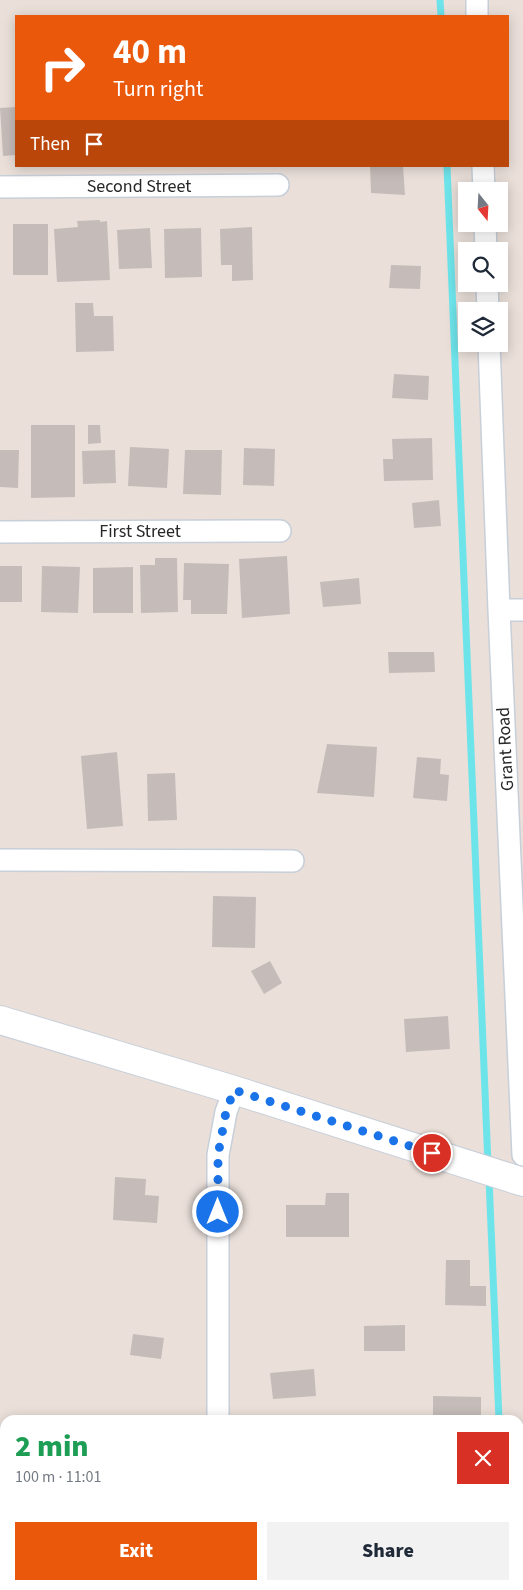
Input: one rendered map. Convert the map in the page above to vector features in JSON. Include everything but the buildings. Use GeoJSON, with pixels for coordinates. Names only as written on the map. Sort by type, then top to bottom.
{"type":"FeatureCollection","features":[{"type":"Feature","properties":{"kind":"main road"},"geometry":{"type":"LineString","coordinates":[[0,1020],[230,1101],[523,1182]]}},
{"type":"Feature","properties":{"kind":"street"},"geometry":{"type":"LineString","coordinates":[[476,0],[477,15]]}},
{"type":"Feature","properties":{"kind":"street"},"geometry":{"type":"LineString","coordinates":[[483,167],[484,182]]}},
{"type":"Feature","properties":{"kind":"street","name":"Second Street"},"geometry":{"type":"LineString","coordinates":[[0,187],[278,185]]}},
{"type":"Feature","properties":{"kind":"street","name":"Grant Road"},"geometry":{"type":"LineString","coordinates":[[489,352],[523,1155]]}},
{"type":"Feature","properties":{"kind":"street","name":"First Street"},"geometry":{"type":"LineString","coordinates":[[0,532],[280,530]]}},
{"type":"Feature","properties":{"kind":"street"},"geometry":{"type":"LineString","coordinates":[[499,610],[523,610]]}},
{"type":"Feature","properties":{"kind":"street"},"geometry":{"type":"LineString","coordinates":[[0,860],[293,861]]}},
{"type":"Feature","properties":{"kind":"street"},"geometry":{"type":"LineString","coordinates":[[218,1415],[218,1155],[230,1101]]}},
{"type":"Feature","properties":{"kind":"waterway"},"geometry":{"type":"LineString","coordinates":[[440,0],[441,15]]}},
{"type":"Feature","properties":{"kind":"waterway"},"geometry":{"type":"LineString","coordinates":[[447,167],[488,1165]]}},
{"type":"Feature","properties":{"kind":"waterway"},"geometry":{"type":"LineString","coordinates":[[489,1178],[499,1415]]}},
{"type":"Feature","properties":{"kind":"route"},"geometry":{"type":"LineString","coordinates":[[218,1212],[218,1155],[226,1112],[234,1090],[432,1153]]}}]}
